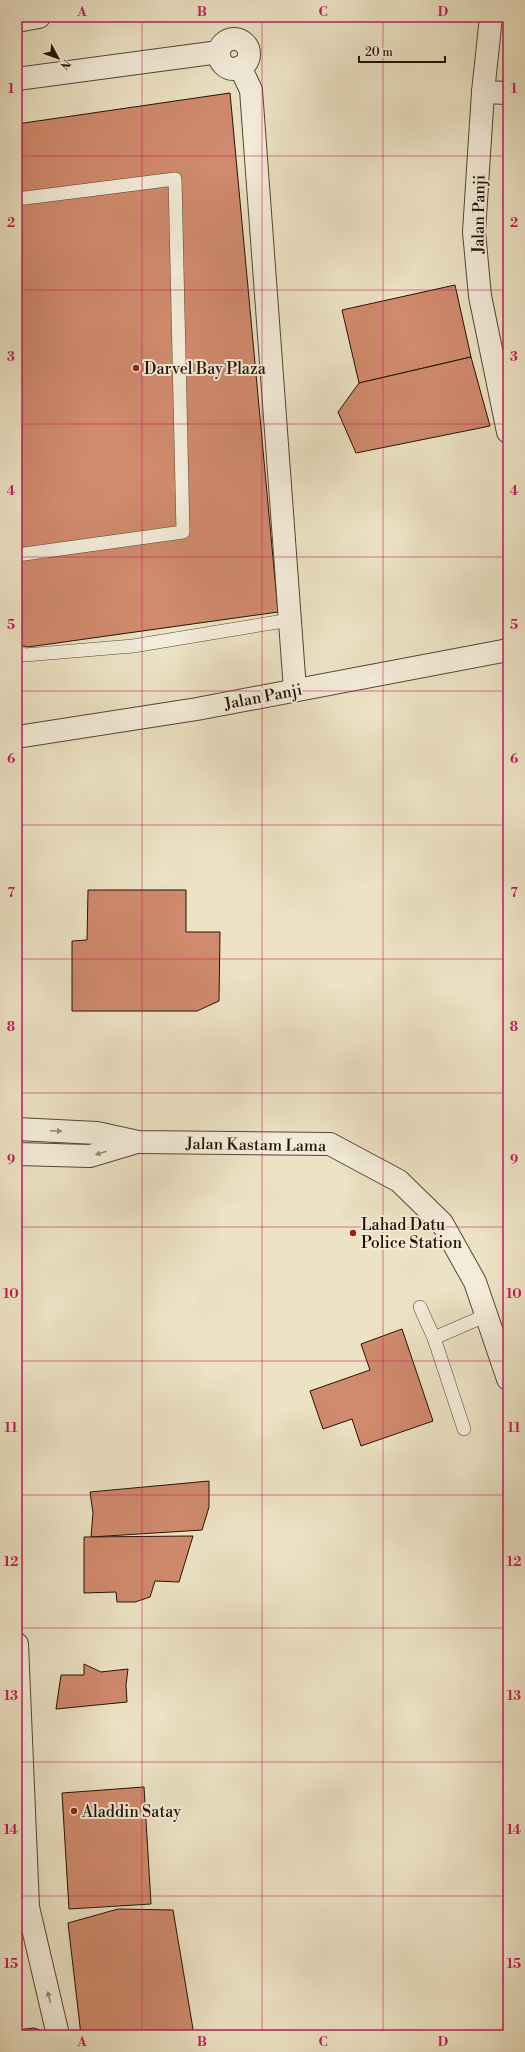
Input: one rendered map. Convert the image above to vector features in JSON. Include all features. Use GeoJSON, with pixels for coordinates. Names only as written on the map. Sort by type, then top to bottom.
{"type":"FeatureCollection","features":[{"type":"Feature","properties":{"kind":"street"},"geometry":{"type":"LineString","coordinates":[[17,21],[39,17]]}},
{"type":"Feature","properties":{"kind":"street","name":"Jalan Panji"},"geometry":{"type":"LineString","coordinates":[[491,17],[483,92],[474,232],[480,296],[508,432]]}},
{"type":"Feature","properties":{"kind":"street"},"geometry":{"type":"LineString","coordinates":[[17,78],[219,52],[222,45],[228,40],[236,39],[248,48],[246,62],[240,67],[251,90],[295,690]]}},
{"type":"Feature","properties":{"kind":"street"},"geometry":{"type":"LineString","coordinates":[[483,92],[508,93]]}},
{"type":"Feature","properties":{"kind":"street","name":"Jalan Panji"},"geometry":{"type":"LineString","coordinates":[[17,737],[197,709],[508,650]]}},
{"type":"Feature","properties":{"kind":"street","name":"Jalan Kastam Lama"},"geometry":{"type":"LineString","coordinates":[[17,1129],[97,1133],[138,1142],[330,1144],[399,1181],[442,1224],[475,1282],[508,1379]]}},
{"type":"Feature","properties":{"kind":"street","name":"Jalan Kastam Lama"},"geometry":{"type":"LineString","coordinates":[[18,1154],[90,1156],[138,1142]]}},
{"type":"Feature","properties":{"kind":"street"},"geometry":{"type":"LineString","coordinates":[[17,1644],[22,1908],[58,2035]]}},
{"type":"Feature","properties":{"kind":"lane"},"geometry":{"type":"LineString","coordinates":[[17,200],[175,179],[183,532],[17,555]]}},
{"type":"Feature","properties":{"kind":"lane"},"geometry":{"type":"LineString","coordinates":[[17,652],[25,655],[133,646],[290,620]]}},
{"type":"Feature","properties":{"kind":"lane"},"geometry":{"type":"LineString","coordinates":[[420,1307],[434,1338],[464,1429]]}},
{"type":"Feature","properties":{"kind":"lane"},"geometry":{"type":"LineString","coordinates":[[434,1338],[486,1315]]}},
{"type":"Feature","properties":{"kind":"building","name":"Darvel Bay Plaza"},"geometry":{"type":"Polygon","coordinates":[[[230,93],[278,612],[28,647],[17,644],[17,124],[230,93]]]}},
{"type":"Feature","properties":{"kind":"building"},"geometry":{"type":"Polygon","coordinates":[[[455,285],[471,357],[359,383],[342,310],[455,285]]]}},
{"type":"Feature","properties":{"kind":"building"},"geometry":{"type":"Polygon","coordinates":[[[471,357],[490,426],[356,453],[338,412],[359,383],[471,357]]]}},
{"type":"Feature","properties":{"kind":"building"},"geometry":{"type":"Polygon","coordinates":[[[88,890],[186,890],[186,932],[220,932],[219,1001],[197,1011],[72,1011],[72,941],[87,940],[88,890]]]}},
{"type":"Feature","properties":{"kind":"building"},"geometry":{"type":"Polygon","coordinates":[[[402,1329],[433,1421],[361,1446],[352,1419],[323,1429],[310,1391],[370,1370],[361,1344],[402,1329]]]}},
{"type":"Feature","properties":{"kind":"building"},"geometry":{"type":"Polygon","coordinates":[[[209,1481],[209,1507],[202,1530],[91,1537],[93,1513],[90,1492],[209,1481]]]}},
{"type":"Feature","properties":{"kind":"building"},"geometry":{"type":"Polygon","coordinates":[[[193,1536],[179,1582],[155,1581],[150,1597],[135,1602],[117,1602],[116,1592],[84,1593],[84,1537],[193,1536]]]}},
{"type":"Feature","properties":{"kind":"building"},"geometry":{"type":"Polygon","coordinates":[[[84,1664],[101,1672],[128,1669],[126,1685],[127,1702],[56,1709],[61,1675],[84,1675],[84,1664]]]}},
{"type":"Feature","properties":{"kind":"building"},"geometry":{"type":"Polygon","coordinates":[[[144,1787],[151,1904],[69,1909],[62,1793],[144,1787]]]}},
{"type":"Feature","properties":{"kind":"building"},"geometry":{"type":"Polygon","coordinates":[[[118,1909],[173,1910],[194,2035],[81,2035],[68,1923],[118,1909]]]}},
{"type":"Feature","properties":{"kind":"building"},"geometry":{"type":"Polygon","coordinates":[[[34,2028],[52,2035],[17,2035],[17,2030],[34,2028]]]}},
{"type":"Feature","properties":{"kind":"place","name":"Darvel Bay Plaza"},"geometry":{"type":"Point","coordinates":[136,368]}},
{"type":"Feature","properties":{"kind":"place","name":"Lahad Datu Police Station"},"geometry":{"type":"Point","coordinates":[353,1233]}},
{"type":"Feature","properties":{"kind":"place","name":"Aladdin Satay"},"geometry":{"type":"Point","coordinates":[74,1811]}}]}
